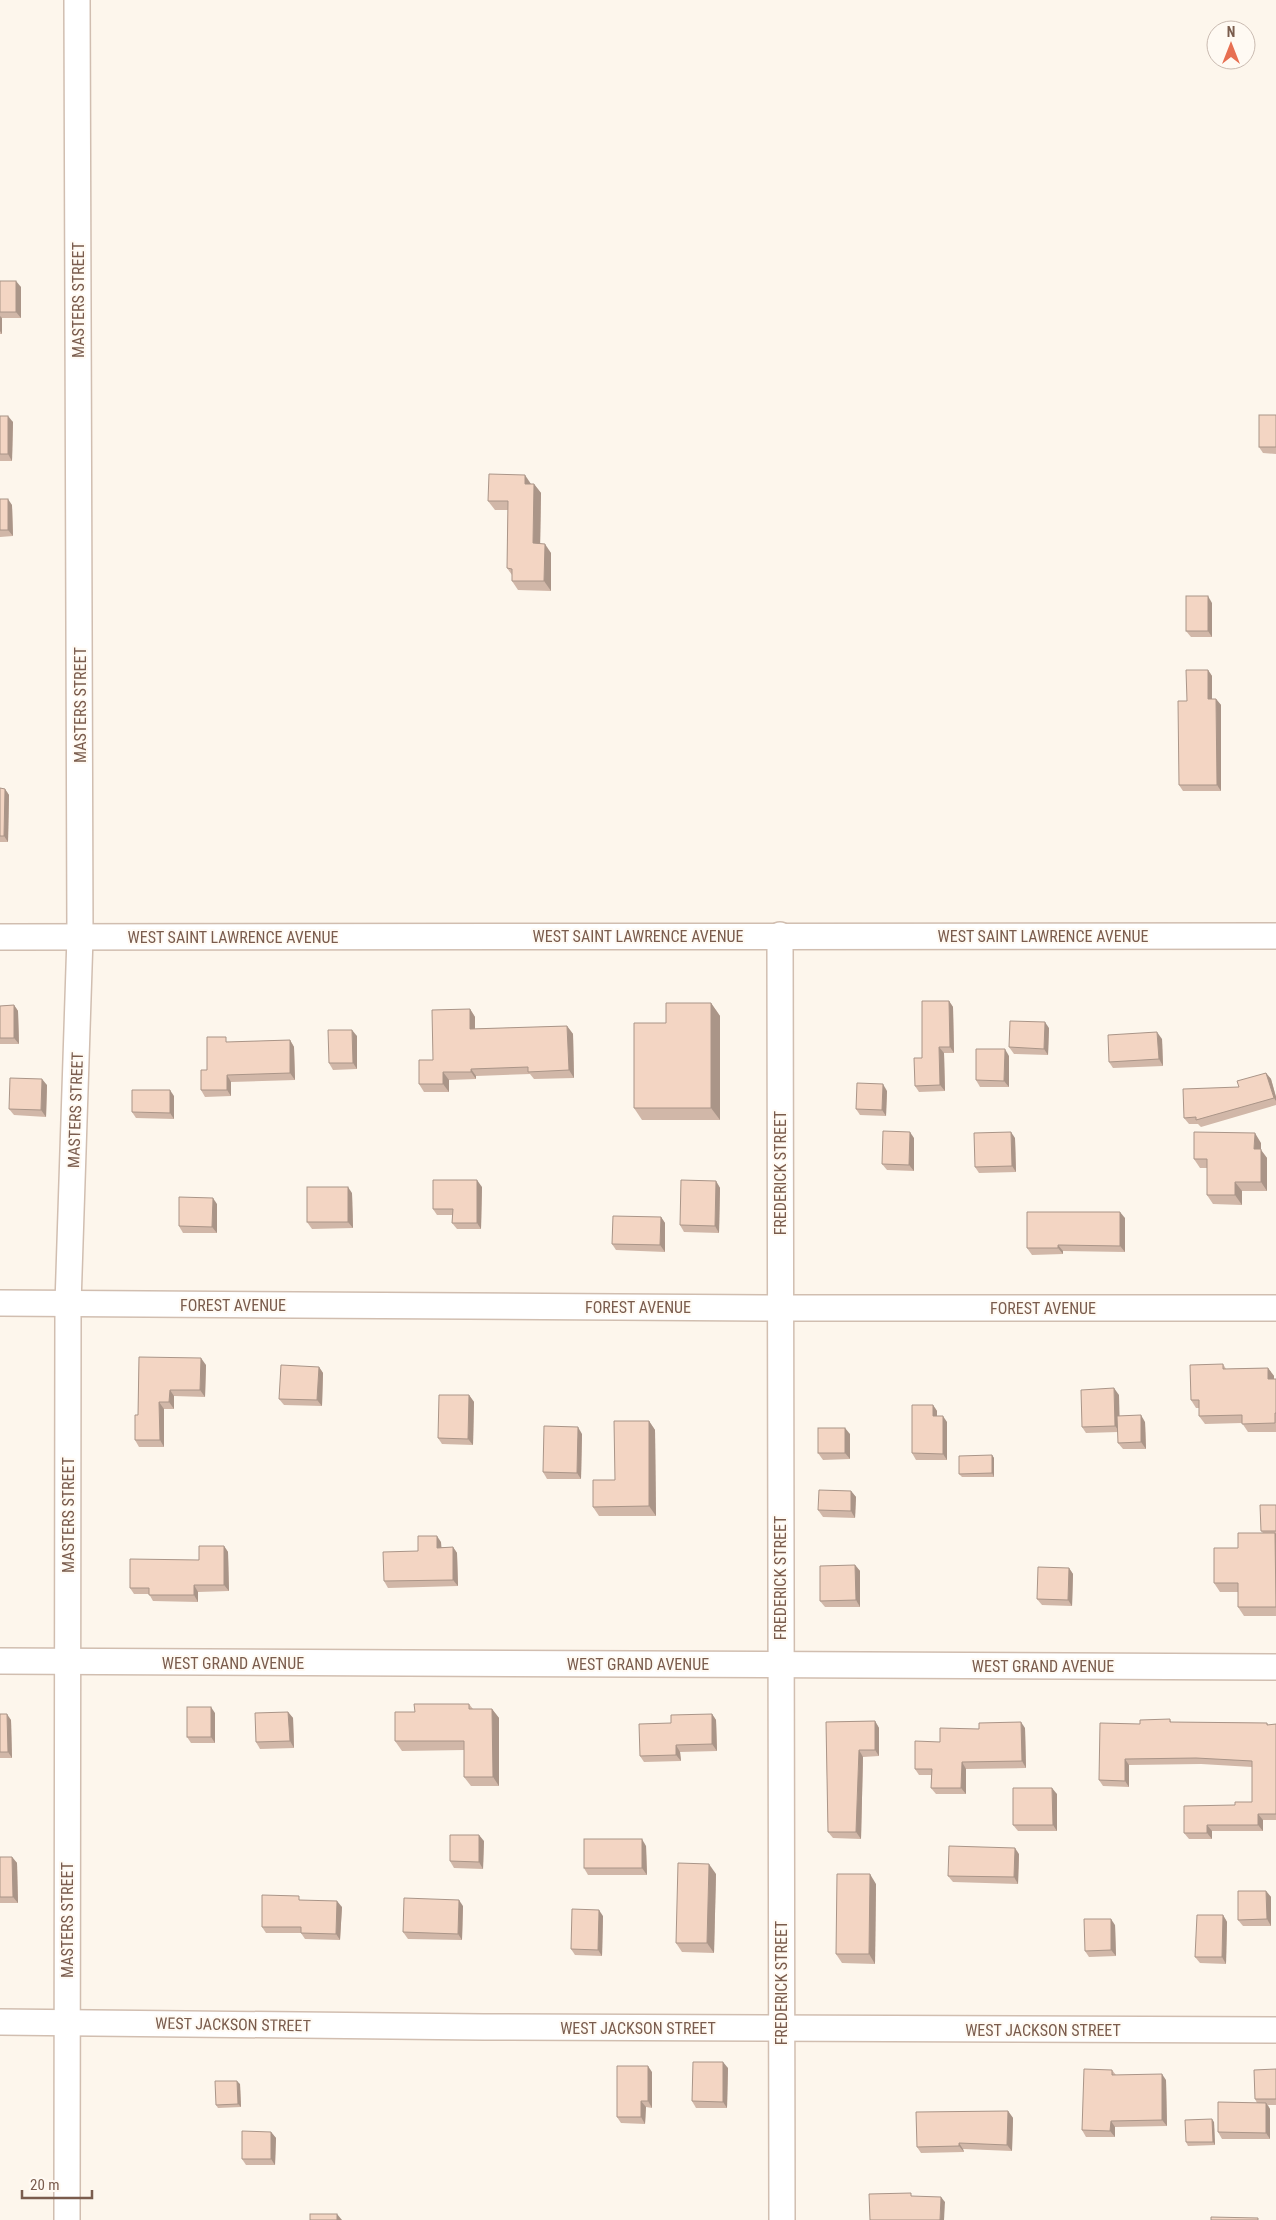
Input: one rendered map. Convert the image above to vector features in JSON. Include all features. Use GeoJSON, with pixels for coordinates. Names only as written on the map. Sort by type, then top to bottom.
{"type":"FeatureCollection","features":[{"type":"Feature","properties":{"kind":"street","name":"MASTERS STREET"},"geometry":{"type":"LineString","coordinates":[[67,2220],[68,1304],[80,937],[77,0]]}},
{"type":"Feature","properties":{"kind":"street","name":"FREDERICK STREET"},"geometry":{"type":"LineString","coordinates":[[780,935],[782,2220]]}},
{"type":"Feature","properties":{"kind":"street","name":"WEST SAINT LAWRENCE AVENUE"},"geometry":{"type":"LineString","coordinates":[[0,936],[1276,936]]}},
{"type":"Feature","properties":{"kind":"street","name":"FOREST AVENUE"},"geometry":{"type":"LineString","coordinates":[[0,1303],[780,1308],[1276,1308]]}},
{"type":"Feature","properties":{"kind":"street","name":"WEST GRAND AVENUE"},"geometry":{"type":"LineString","coordinates":[[0,1662],[1276,1667]]}},
{"type":"Feature","properties":{"kind":"street","name":"WEST JACKSON STREET"},"geometry":{"type":"LineString","coordinates":[[0,2022],[782,2029],[1276,2030]]}},
{"type":"Feature","properties":{"kind":"building"},"geometry":{"type":"Polygon","coordinates":[[[0,281],[16,281],[16,312],[0,312],[0,281]]]}},
{"type":"Feature","properties":{"kind":"building"},"geometry":{"type":"Polygon","coordinates":[[[1259,415],[1276,415],[1276,447],[1259,447],[1259,415]]]}},
{"type":"Feature","properties":{"kind":"building"},"geometry":{"type":"Polygon","coordinates":[[[0,416],[8,416],[8,454],[0,454],[0,416]]]}},
{"type":"Feature","properties":{"kind":"building"},"geometry":{"type":"Polygon","coordinates":[[[489,474],[525,475],[525,484],[534,484],[533,543],[545,544],[544,581],[512,581],[512,569],[507,568],[508,501],[488,501],[489,474]]]}},
{"type":"Feature","properties":{"kind":"building"},"geometry":{"type":"Polygon","coordinates":[[[0,499],[8,499],[8,530],[0,530],[0,499]]]}},
{"type":"Feature","properties":{"kind":"building"},"geometry":{"type":"Polygon","coordinates":[[[1186,596],[1208,596],[1208,631],[1186,631],[1186,596]]]}},
{"type":"Feature","properties":{"kind":"building"},"geometry":{"type":"Polygon","coordinates":[[[1186,670],[1208,670],[1208,699],[1216,699],[1217,785],[1179,785],[1178,701],[1187,701],[1186,670]]]}},
{"type":"Feature","properties":{"kind":"building"},"geometry":{"type":"Polygon","coordinates":[[[0,788],[5,789],[4,836],[0,836],[0,788]]]}},
{"type":"Feature","properties":{"kind":"building"},"geometry":{"type":"Polygon","coordinates":[[[922,1001],[949,1001],[950,1047],[939,1047],[940,1085],[915,1086],[914,1058],[922,1058],[922,1001]]]}},
{"type":"Feature","properties":{"kind":"building"},"geometry":{"type":"Polygon","coordinates":[[[666,1003],[711,1003],[711,1108],[634,1108],[634,1023],[666,1023],[666,1003]]]}},
{"type":"Feature","properties":{"kind":"building"},"geometry":{"type":"Polygon","coordinates":[[[14,1005],[14,1038],[0,1038],[0,1006],[14,1005]]]}},
{"type":"Feature","properties":{"kind":"building"},"geometry":{"type":"Polygon","coordinates":[[[470,1009],[470,1029],[567,1026],[569,1070],[528,1072],[528,1067],[471,1069],[471,1072],[443,1072],[443,1084],[419,1084],[419,1060],[433,1060],[432,1010],[470,1009]]]}},
{"type":"Feature","properties":{"kind":"building"},"geometry":{"type":"Polygon","coordinates":[[[1010,1021],[1045,1022],[1044,1049],[1009,1047],[1010,1021]]]}},
{"type":"Feature","properties":{"kind":"building"},"geometry":{"type":"Polygon","coordinates":[[[328,1030],[352,1030],[353,1063],[329,1063],[328,1030]]]}},
{"type":"Feature","properties":{"kind":"building"},"geometry":{"type":"Polygon","coordinates":[[[1157,1032],[1159,1059],[1109,1062],[1108,1035],[1157,1032]]]}},
{"type":"Feature","properties":{"kind":"building"},"geometry":{"type":"Polygon","coordinates":[[[207,1037],[226,1037],[226,1042],[290,1040],[290,1073],[227,1075],[227,1090],[201,1090],[201,1070],[207,1070],[207,1037]]]}},
{"type":"Feature","properties":{"kind":"building"},"geometry":{"type":"Polygon","coordinates":[[[976,1049],[1005,1049],[1004,1081],[976,1080],[976,1049]]]}},
{"type":"Feature","properties":{"kind":"building"},"geometry":{"type":"Polygon","coordinates":[[[1266,1073],[1274,1098],[1196,1120],[1196,1117],[1184,1118],[1183,1089],[1239,1087],[1237,1081],[1266,1073]]]}},
{"type":"Feature","properties":{"kind":"building"},"geometry":{"type":"Polygon","coordinates":[[[10,1078],[42,1079],[41,1110],[9,1109],[10,1078]]]}},
{"type":"Feature","properties":{"kind":"building"},"geometry":{"type":"Polygon","coordinates":[[[857,1083],[883,1084],[882,1110],[856,1109],[857,1083]]]}},
{"type":"Feature","properties":{"kind":"building"},"geometry":{"type":"Polygon","coordinates":[[[132,1090],[170,1090],[170,1113],[132,1112],[132,1090]]]}},
{"type":"Feature","properties":{"kind":"building"},"geometry":{"type":"Polygon","coordinates":[[[883,1131],[910,1132],[909,1165],[882,1164],[883,1131]]]}},
{"type":"Feature","properties":{"kind":"building"},"geometry":{"type":"Polygon","coordinates":[[[1011,1132],[1012,1166],[975,1167],[974,1133],[1011,1132]]]}},
{"type":"Feature","properties":{"kind":"building"},"geometry":{"type":"Polygon","coordinates":[[[1194,1132],[1255,1133],[1254,1149],[1261,1149],[1261,1182],[1235,1182],[1235,1195],[1207,1195],[1207,1159],[1194,1159],[1194,1132]]]}},
{"type":"Feature","properties":{"kind":"building"},"geometry":{"type":"Polygon","coordinates":[[[433,1180],[477,1180],[477,1223],[452,1223],[453,1209],[433,1209],[433,1180]]]}},
{"type":"Feature","properties":{"kind":"building"},"geometry":{"type":"Polygon","coordinates":[[[681,1180],[716,1181],[715,1226],[680,1225],[681,1180]]]}},
{"type":"Feature","properties":{"kind":"building"},"geometry":{"type":"Polygon","coordinates":[[[307,1187],[348,1187],[348,1222],[307,1222],[307,1187]]]}},
{"type":"Feature","properties":{"kind":"building"},"geometry":{"type":"Polygon","coordinates":[[[179,1197],[213,1198],[212,1227],[179,1226],[179,1197]]]}},
{"type":"Feature","properties":{"kind":"building"},"geometry":{"type":"Polygon","coordinates":[[[1027,1212],[1120,1212],[1120,1246],[1058,1245],[1058,1248],[1027,1248],[1027,1212]]]}},
{"type":"Feature","properties":{"kind":"building"},"geometry":{"type":"Polygon","coordinates":[[[613,1216],[661,1217],[660,1245],[612,1244],[613,1216]]]}},
{"type":"Feature","properties":{"kind":"building"},"geometry":{"type":"Polygon","coordinates":[[[139,1357],[201,1358],[200,1390],[170,1390],[169,1402],[159,1402],[160,1440],[135,1440],[135,1415],[138,1415],[139,1357]]]}},
{"type":"Feature","properties":{"kind":"building"},"geometry":{"type":"Polygon","coordinates":[[[1223,1364],[1223,1369],[1268,1368],[1268,1379],[1276,1379],[1275,1423],[1242,1424],[1242,1415],[1199,1416],[1199,1400],[1191,1400],[1190,1365],[1223,1364]]]}},
{"type":"Feature","properties":{"kind":"building"},"geometry":{"type":"Polygon","coordinates":[[[281,1365],[319,1367],[317,1400],[279,1399],[281,1365]]]}},
{"type":"Feature","properties":{"kind":"building"},"geometry":{"type":"Polygon","coordinates":[[[1114,1388],[1115,1426],[1082,1427],[1081,1390],[1114,1388]]]}},
{"type":"Feature","properties":{"kind":"building"},"geometry":{"type":"Polygon","coordinates":[[[439,1395],[469,1395],[468,1439],[438,1438],[439,1395]]]}},
{"type":"Feature","properties":{"kind":"building"},"geometry":{"type":"Polygon","coordinates":[[[912,1405],[933,1405],[933,1416],[943,1416],[943,1454],[912,1453],[912,1405]]]}},
{"type":"Feature","properties":{"kind":"building"},"geometry":{"type":"Polygon","coordinates":[[[1141,1415],[1141,1442],[1118,1443],[1117,1416],[1141,1415]]]}},
{"type":"Feature","properties":{"kind":"building"},"geometry":{"type":"Polygon","coordinates":[[[614,1421],[649,1421],[649,1506],[593,1507],[593,1480],[615,1480],[614,1421]]]}},
{"type":"Feature","properties":{"kind":"building"},"geometry":{"type":"Polygon","coordinates":[[[544,1426],[578,1427],[577,1473],[543,1472],[544,1426]]]}},
{"type":"Feature","properties":{"kind":"building"},"geometry":{"type":"Polygon","coordinates":[[[818,1428],[845,1428],[845,1453],[818,1453],[818,1428]]]}},
{"type":"Feature","properties":{"kind":"building"},"geometry":{"type":"Polygon","coordinates":[[[992,1455],[992,1473],[959,1474],[959,1456],[992,1455]]]}},
{"type":"Feature","properties":{"kind":"building"},"geometry":{"type":"Polygon","coordinates":[[[819,1490],[851,1491],[851,1511],[818,1510],[819,1490]]]}},
{"type":"Feature","properties":{"kind":"building"},"geometry":{"type":"Polygon","coordinates":[[[1260,1505],[1276,1505],[1276,1531],[1261,1531],[1260,1505]]]}},
{"type":"Feature","properties":{"kind":"building"},"geometry":{"type":"Polygon","coordinates":[[[1238,1533],[1275,1533],[1276,1607],[1238,1607],[1238,1583],[1214,1583],[1214,1548],[1238,1548],[1238,1533]]]}},
{"type":"Feature","properties":{"kind":"building"},"geometry":{"type":"Polygon","coordinates":[[[418,1536],[437,1536],[437,1548],[453,1547],[453,1580],[384,1581],[383,1552],[418,1551],[418,1536]]]}},
{"type":"Feature","properties":{"kind":"building"},"geometry":{"type":"Polygon","coordinates":[[[199,1546],[224,1546],[224,1585],[194,1585],[194,1595],[149,1595],[149,1588],[130,1588],[130,1559],[199,1560],[199,1546]]]}},
{"type":"Feature","properties":{"kind":"building"},"geometry":{"type":"Polygon","coordinates":[[[855,1565],[856,1600],[820,1601],[820,1566],[855,1565]]]}},
{"type":"Feature","properties":{"kind":"building"},"geometry":{"type":"Polygon","coordinates":[[[1038,1567],[1069,1568],[1068,1600],[1037,1599],[1038,1567]]]}},
{"type":"Feature","properties":{"kind":"building"},"geometry":{"type":"Polygon","coordinates":[[[414,1704],[469,1704],[469,1709],[492,1709],[493,1777],[464,1777],[464,1741],[395,1741],[395,1712],[415,1712],[414,1704]]]}},
{"type":"Feature","properties":{"kind":"building"},"geometry":{"type":"Polygon","coordinates":[[[187,1707],[211,1707],[211,1737],[187,1737],[187,1707]]]}},
{"type":"Feature","properties":{"kind":"building"},"geometry":{"type":"Polygon","coordinates":[[[288,1712],[290,1741],[256,1742],[255,1713],[288,1712]]]}},
{"type":"Feature","properties":{"kind":"building"},"geometry":{"type":"Polygon","coordinates":[[[0,1714],[7,1714],[8,1752],[0,1752],[0,1714]]]}},
{"type":"Feature","properties":{"kind":"building"},"geometry":{"type":"Polygon","coordinates":[[[712,1714],[712,1744],[676,1745],[676,1755],[640,1756],[639,1724],[671,1723],[671,1715],[712,1714]]]}},
{"type":"Feature","properties":{"kind":"building"},"geometry":{"type":"Polygon","coordinates":[[[1170,1719],[1170,1722],[1276,1724],[1276,1814],[1258,1814],[1258,1825],[1207,1825],[1207,1833],[1184,1833],[1184,1806],[1235,1805],[1235,1802],[1252,1802],[1252,1761],[1196,1758],[1125,1759],[1125,1781],[1099,1780],[1100,1723],[1140,1724],[1140,1720],[1170,1719]]]}},
{"type":"Feature","properties":{"kind":"building"},"geometry":{"type":"Polygon","coordinates":[[[875,1721],[875,1750],[859,1750],[856,1832],[828,1832],[826,1722],[875,1721]]]}},
{"type":"Feature","properties":{"kind":"building"},"geometry":{"type":"Polygon","coordinates":[[[1021,1722],[1022,1761],[962,1762],[961,1788],[931,1788],[932,1769],[915,1769],[915,1741],[940,1742],[940,1728],[979,1729],[979,1723],[1021,1722]]]}},
{"type":"Feature","properties":{"kind":"building"},"geometry":{"type":"Polygon","coordinates":[[[1013,1788],[1052,1788],[1053,1825],[1013,1825],[1013,1788]]]}},
{"type":"Feature","properties":{"kind":"building"},"geometry":{"type":"Polygon","coordinates":[[[450,1835],[479,1835],[479,1862],[450,1861],[450,1835]]]}},
{"type":"Feature","properties":{"kind":"building"},"geometry":{"type":"Polygon","coordinates":[[[584,1839],[642,1839],[642,1868],[584,1868],[584,1839]]]}},
{"type":"Feature","properties":{"kind":"building"},"geometry":{"type":"Polygon","coordinates":[[[949,1846],[1015,1848],[1014,1877],[948,1876],[949,1846]]]}},
{"type":"Feature","properties":{"kind":"building"},"geometry":{"type":"Polygon","coordinates":[[[0,1857],[12,1857],[13,1897],[0,1897],[0,1857]]]}},
{"type":"Feature","properties":{"kind":"building"},"geometry":{"type":"Polygon","coordinates":[[[678,1863],[709,1864],[707,1943],[676,1943],[678,1863]]]}},
{"type":"Feature","properties":{"kind":"building"},"geometry":{"type":"Polygon","coordinates":[[[837,1874],[870,1874],[869,1954],[836,1954],[837,1874]]]}},
{"type":"Feature","properties":{"kind":"building"},"geometry":{"type":"Polygon","coordinates":[[[1238,1891],[1266,1891],[1267,1919],[1238,1920],[1238,1891]]]}},
{"type":"Feature","properties":{"kind":"building"},"geometry":{"type":"Polygon","coordinates":[[[262,1895],[299,1896],[299,1900],[337,1901],[336,1934],[301,1933],[301,1927],[262,1927],[262,1895]]]}},
{"type":"Feature","properties":{"kind":"building"},"geometry":{"type":"Polygon","coordinates":[[[404,1898],[459,1900],[458,1934],[403,1932],[404,1898]]]}},
{"type":"Feature","properties":{"kind":"building"},"geometry":{"type":"Polygon","coordinates":[[[572,1909],[599,1910],[598,1950],[571,1949],[572,1909]]]}},
{"type":"Feature","properties":{"kind":"building"},"geometry":{"type":"Polygon","coordinates":[[[1197,1915],[1223,1915],[1222,1957],[1195,1957],[1197,1915]]]}},
{"type":"Feature","properties":{"kind":"building"},"geometry":{"type":"Polygon","coordinates":[[[1084,1919],[1111,1919],[1111,1950],[1085,1951],[1084,1919]]]}},
{"type":"Feature","properties":{"kind":"building"},"geometry":{"type":"Polygon","coordinates":[[[693,2062],[723,2062],[723,2102],[692,2101],[693,2062]]]}},
{"type":"Feature","properties":{"kind":"building"},"geometry":{"type":"Polygon","coordinates":[[[617,2066],[648,2066],[648,2101],[641,2101],[641,2117],[617,2117],[617,2066]]]}},
{"type":"Feature","properties":{"kind":"building"},"geometry":{"type":"Polygon","coordinates":[[[1084,2069],[1112,2070],[1112,2075],[1162,2074],[1162,2120],[1111,2121],[1110,2131],[1082,2130],[1084,2069]]]}},
{"type":"Feature","properties":{"kind":"building"},"geometry":{"type":"Polygon","coordinates":[[[1276,2069],[1276,2099],[1255,2099],[1254,2070],[1276,2069]]]}},
{"type":"Feature","properties":{"kind":"building"},"geometry":{"type":"Polygon","coordinates":[[[215,2081],[237,2081],[238,2104],[216,2105],[215,2081]]]}},
{"type":"Feature","properties":{"kind":"building"},"geometry":{"type":"Polygon","coordinates":[[[1218,2102],[1266,2103],[1266,2133],[1218,2132],[1218,2102]]]}},
{"type":"Feature","properties":{"kind":"building"},"geometry":{"type":"Polygon","coordinates":[[[1008,2111],[1007,2145],[959,2143],[959,2146],[917,2147],[916,2112],[1008,2111]]]}},
{"type":"Feature","properties":{"kind":"building"},"geometry":{"type":"Polygon","coordinates":[[[1212,2119],[1213,2142],[1186,2142],[1185,2120],[1212,2119]]]}},
{"type":"Feature","properties":{"kind":"building"},"geometry":{"type":"Polygon","coordinates":[[[242,2131],[271,2132],[271,2159],[242,2159],[242,2131]]]}},
{"type":"Feature","properties":{"kind":"building"},"geometry":{"type":"Polygon","coordinates":[[[911,2193],[911,2196],[941,2197],[940,2220],[870,2220],[869,2194],[911,2193]]]}},
{"type":"Feature","properties":{"kind":"building"},"geometry":{"type":"Polygon","coordinates":[[[310,2214],[337,2214],[337,2220],[310,2220],[310,2214]]]}},
{"type":"Feature","properties":{"kind":"building"},"geometry":{"type":"Polygon","coordinates":[[[1211,2217],[1258,2218],[1258,2220],[1211,2220],[1211,2217]]]}}]}
